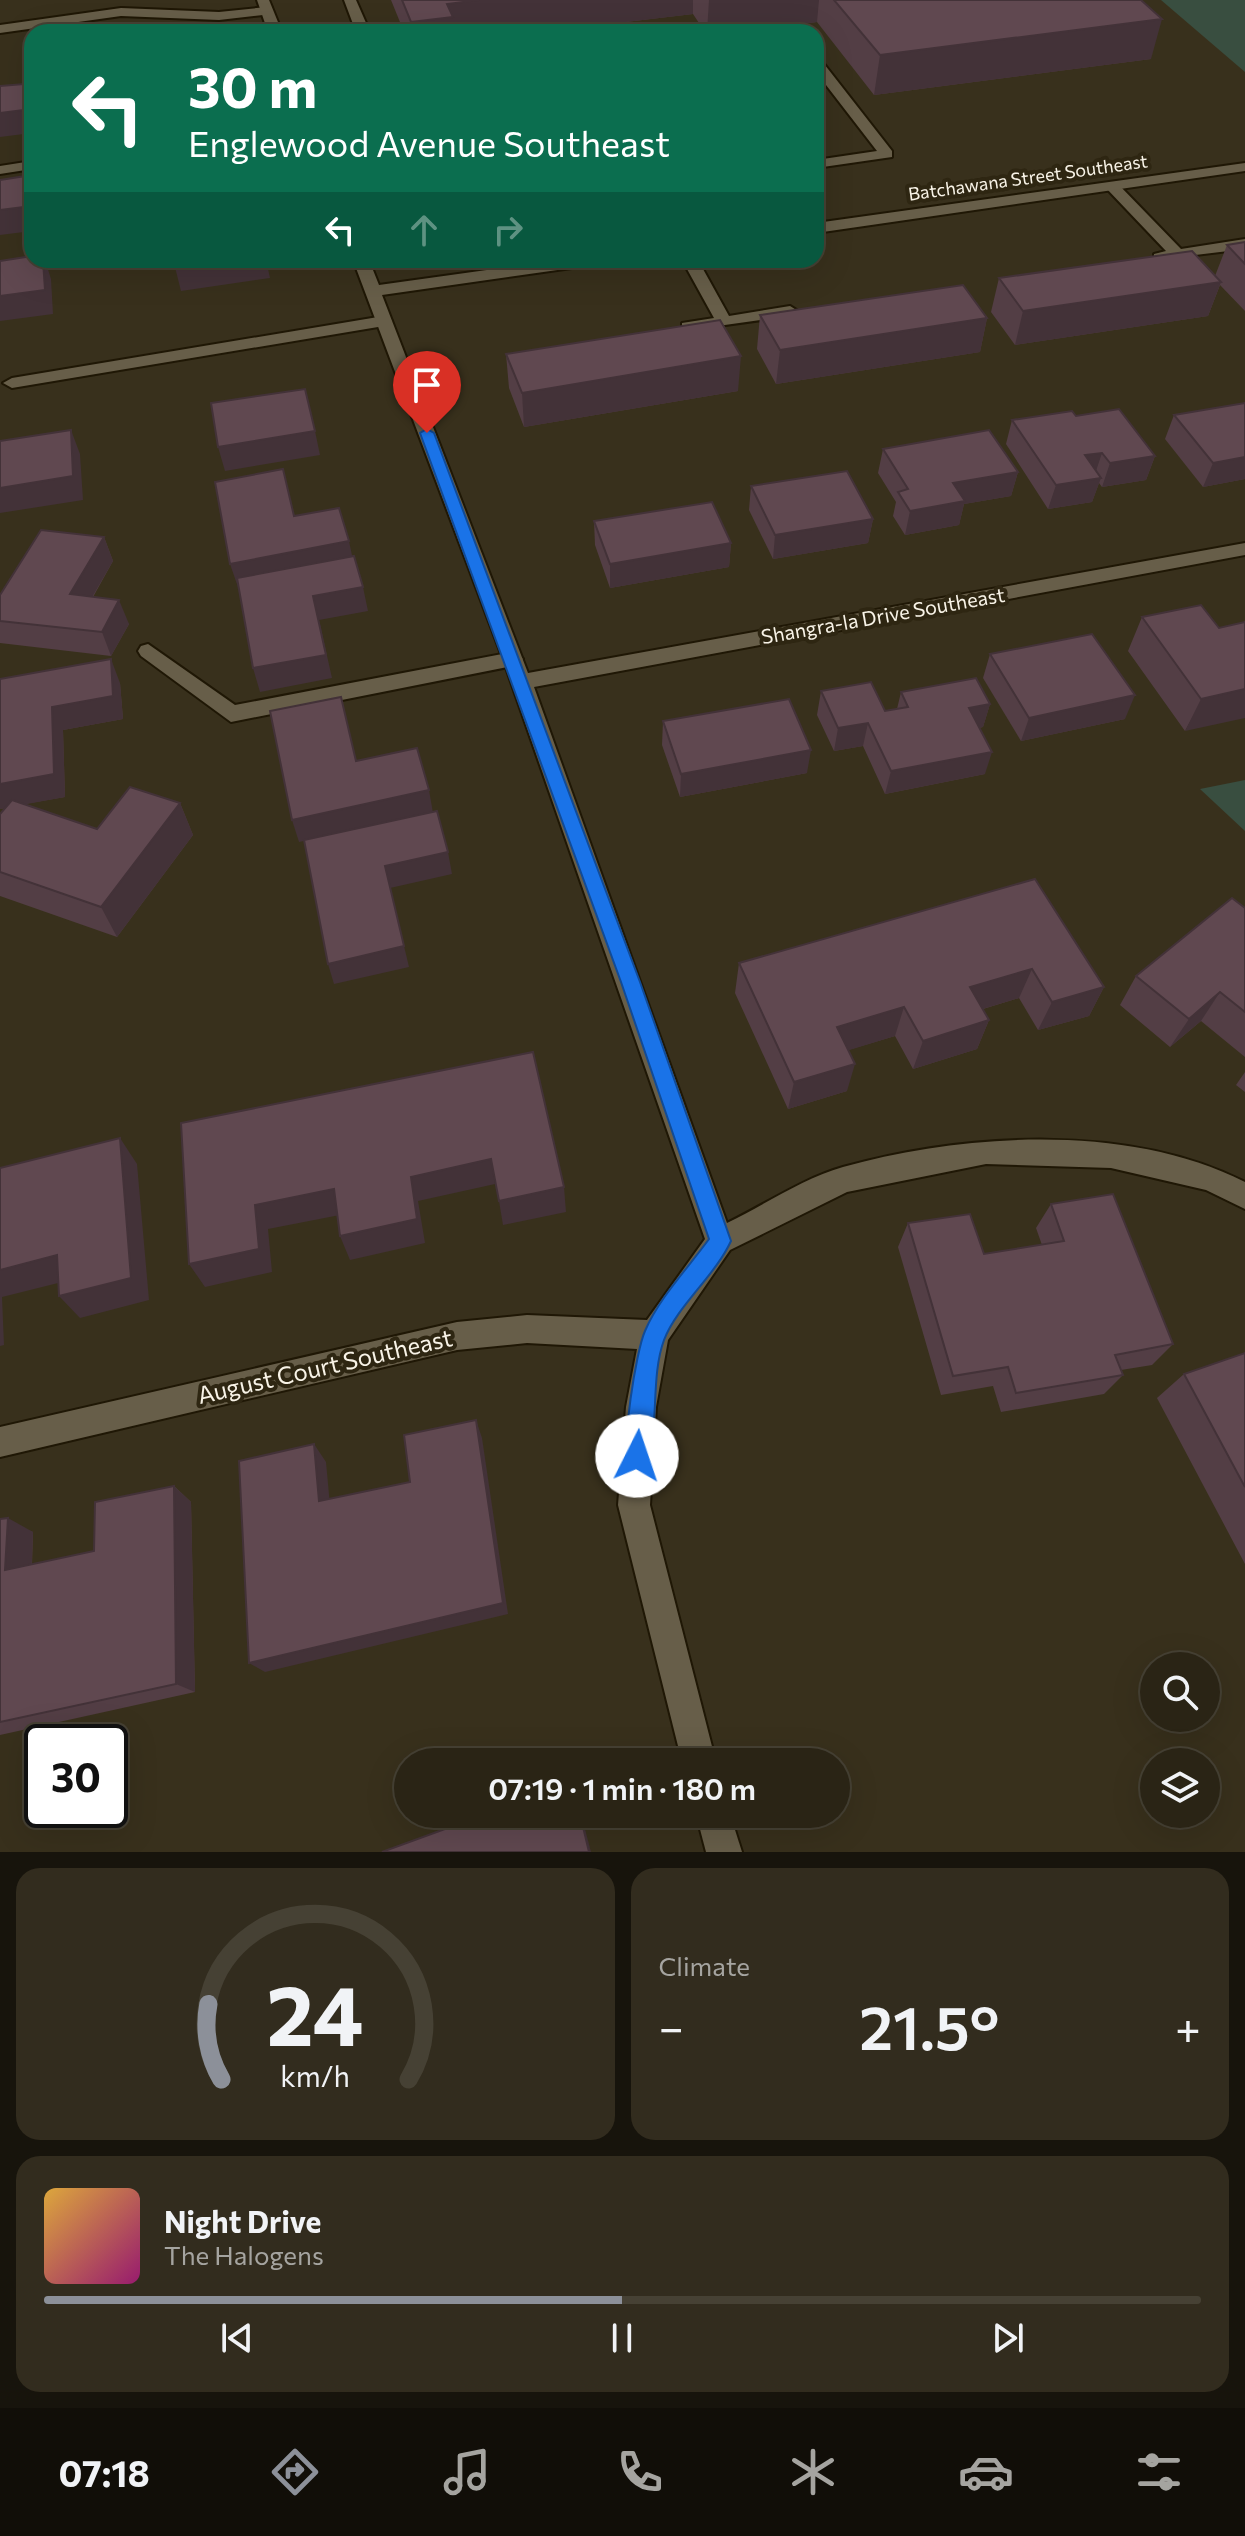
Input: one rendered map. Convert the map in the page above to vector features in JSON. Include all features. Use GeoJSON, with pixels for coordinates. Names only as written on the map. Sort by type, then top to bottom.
{"type":"FeatureCollection","features":[{"type":"Feature","properties":{"kind":"street"},"geometry":{"type":"LineString","coordinates":[[350,0],[360,24]]}},
{"type":"Feature","properties":{"kind":"street"},"geometry":{"type":"LineString","coordinates":[[36,24],[121,12],[219,16],[265,5],[272,24]]}},
{"type":"Feature","properties":{"kind":"street"},"geometry":{"type":"LineString","coordinates":[[0,29],[24,26]]}},
{"type":"Feature","properties":{"kind":"street"},"geometry":{"type":"LineString","coordinates":[[824,73],[887,154],[824,163]]}},
{"type":"Feature","properties":{"kind":"street"},"geometry":{"type":"LineString","coordinates":[[0,170],[24,166]]}},
{"type":"Feature","properties":{"kind":"street","name":"Batchawana Street Southeast"},"geometry":{"type":"LineString","coordinates":[[824,227],[1245,167]]}},
{"type":"Feature","properties":{"kind":"street"},"geometry":{"type":"LineString","coordinates":[[1112,186],[1177,254]]}},
{"type":"Feature","properties":{"kind":"street"},"geometry":{"type":"LineString","coordinates":[[1147,259],[1245,244]]}},
{"type":"Feature","properties":{"kind":"street"},"geometry":{"type":"LineString","coordinates":[[364,268],[513,659],[720,1241]]}},
{"type":"Feature","properties":{"kind":"street"},"geometry":{"type":"LineString","coordinates":[[373,291],[536,268]]}},
{"type":"Feature","properties":{"kind":"street"},"geometry":{"type":"LineString","coordinates":[[694,268],[724,322]]}},
{"type":"Feature","properties":{"kind":"street"},"geometry":{"type":"LineString","coordinates":[[678,329],[815,307]]}},
{"type":"Feature","properties":{"kind":"street"},"geometry":{"type":"LineString","coordinates":[[12,383],[384,321]]}},
{"type":"Feature","properties":{"kind":"street","name":"Shangra-la Drive Southeast"},"geometry":{"type":"LineString","coordinates":[[521,682],[1245,549]]}},
{"type":"Feature","properties":{"kind":"street"},"geometry":{"type":"LineString","coordinates":[[148,651],[231,714],[513,659]]}},
{"type":"Feature","properties":{"kind":"street"},"geometry":{"type":"LineString","coordinates":[[695,1748],[634,1505],[641,1407],[654,1335],[720,1241],[843,1180],[986,1152],[1111,1156],[1210,1178],[1245,1196]]}},
{"type":"Feature","properties":{"kind":"street","name":"August Court Southeast"},"geometry":{"type":"LineString","coordinates":[[0,1442],[457,1336],[527,1329],[654,1335]]}},
{"type":"Feature","properties":{"kind":"street"},"geometry":{"type":"LineString","coordinates":[[717,1828],[724,1852]]}},
{"type":"Feature","properties":{"kind":"green space"},"geometry":{"type":"Polygon","coordinates":[[[1161,0],[1245,0],[1245,72],[1161,0]]]}},
{"type":"Feature","properties":{"kind":"green space"},"geometry":{"type":"Polygon","coordinates":[[[1245,780],[1245,831],[1200,789],[1245,780]]]}},
{"type":"Feature","properties":{"kind":"building"},"geometry":{"type":"Polygon","coordinates":[[[402,0],[479,0],[447,4],[453,17],[411,22],[402,0]]]}},
{"type":"Feature","properties":{"kind":"building"},"geometry":{"type":"Polygon","coordinates":[[[834,0],[1141,0],[1162,19],[880,55],[834,0]]]}},
{"type":"Feature","properties":{"kind":"building"},"geometry":{"type":"Polygon","coordinates":[[[24,84],[24,110],[0,113],[0,86],[24,84]]]}},
{"type":"Feature","properties":{"kind":"building"},"geometry":{"type":"Polygon","coordinates":[[[24,176],[24,207],[0,210],[0,180],[24,176]]]}},
{"type":"Feature","properties":{"kind":"building"},"geometry":{"type":"Polygon","coordinates":[[[1245,242],[1245,264],[1227,245],[1245,242]]]}},
{"type":"Feature","properties":{"kind":"building"},"geometry":{"type":"Polygon","coordinates":[[[1192,251],[1221,282],[1023,311],[999,278],[1192,251]]]}},
{"type":"Feature","properties":{"kind":"building"},"geometry":{"type":"Polygon","coordinates":[[[24,257],[24,268],[44,268],[45,290],[0,296],[0,261],[24,257]]]}},
{"type":"Feature","properties":{"kind":"building"},"geometry":{"type":"Polygon","coordinates":[[[963,285],[987,318],[780,350],[760,315],[963,285]]]}},
{"type":"Feature","properties":{"kind":"building"},"geometry":{"type":"Polygon","coordinates":[[[720,320],[741,356],[522,393],[506,354],[720,320]]]}},
{"type":"Feature","properties":{"kind":"building"},"geometry":{"type":"Polygon","coordinates":[[[305,389],[315,431],[218,447],[211,403],[305,389]]]}},
{"type":"Feature","properties":{"kind":"building"},"geometry":{"type":"Polygon","coordinates":[[[1245,403],[1245,457],[1213,463],[1174,415],[1245,403]]]}},
{"type":"Feature","properties":{"kind":"building"},"geometry":{"type":"Polygon","coordinates":[[[1119,409],[1155,456],[1110,463],[1102,453],[1085,455],[1101,478],[1056,485],[1012,420],[1072,411],[1076,416],[1119,409]]]}},
{"type":"Feature","properties":{"kind":"building"},"geometry":{"type":"Polygon","coordinates":[[[71,430],[73,476],[0,488],[0,441],[71,430]]]}},
{"type":"Feature","properties":{"kind":"building"},"geometry":{"type":"Polygon","coordinates":[[[989,430],[1018,472],[953,483],[965,501],[910,511],[898,492],[908,489],[883,449],[989,430]]]}},
{"type":"Feature","properties":{"kind":"building"},"geometry":{"type":"Polygon","coordinates":[[[283,469],[294,516],[339,508],[349,541],[230,564],[215,482],[283,469]]]}},
{"type":"Feature","properties":{"kind":"building"},"geometry":{"type":"Polygon","coordinates":[[[847,471],[873,519],[775,535],[751,486],[847,471]]]}},
{"type":"Feature","properties":{"kind":"building"},"geometry":{"type":"Polygon","coordinates":[[[712,502],[731,543],[610,564],[594,521],[712,502]]]}},
{"type":"Feature","properties":{"kind":"building"},"geometry":{"type":"Polygon","coordinates":[[[41,530],[104,537],[70,594],[119,600],[102,632],[0,621],[0,595],[41,530]]]}},
{"type":"Feature","properties":{"kind":"building"},"geometry":{"type":"Polygon","coordinates":[[[354,556],[363,587],[313,596],[326,655],[253,668],[237,578],[354,556]]]}},
{"type":"Feature","properties":{"kind":"building"},"geometry":{"type":"Polygon","coordinates":[[[1201,605],[1219,628],[1245,622],[1245,689],[1201,699],[1142,617],[1201,605]]]}},
{"type":"Feature","properties":{"kind":"building"},"geometry":{"type":"Polygon","coordinates":[[[1092,634],[1135,695],[1029,718],[990,654],[1092,634]]]}},
{"type":"Feature","properties":{"kind":"building"},"geometry":{"type":"Polygon","coordinates":[[[111,659],[113,696],[52,707],[54,774],[0,784],[0,679],[111,659]]]}},
{"type":"Feature","properties":{"kind":"building"},"geometry":{"type":"Polygon","coordinates":[[[976,678],[990,704],[969,708],[992,752],[891,771],[868,723],[838,728],[821,691],[871,682],[885,711],[908,707],[901,692],[976,678]]]}},
{"type":"Feature","properties":{"kind":"building"},"geometry":{"type":"Polygon","coordinates":[[[341,697],[356,761],[417,748],[429,790],[292,820],[270,711],[341,697]]]}},
{"type":"Feature","properties":{"kind":"building"},"geometry":{"type":"Polygon","coordinates":[[[789,699],[811,750],[681,774],[663,721],[789,699]]]}},
{"type":"Feature","properties":{"kind":"building"},"geometry":{"type":"Polygon","coordinates":[[[130,787],[180,803],[101,907],[0,872],[0,814],[12,800],[97,829],[130,787]]]}},
{"type":"Feature","properties":{"kind":"building"},"geometry":{"type":"Polygon","coordinates":[[[437,811],[448,852],[385,866],[404,946],[328,964],[304,840],[437,811]]]}},
{"type":"Feature","properties":{"kind":"building"},"geometry":{"type":"Polygon","coordinates":[[[1035,879],[1104,987],[1052,1002],[1032,969],[970,987],[989,1020],[923,1041],[904,1007],[837,1027],[855,1064],[794,1082],[739,963],[1035,879]]]}},
{"type":"Feature","properties":{"kind":"building"},"geometry":{"type":"Polygon","coordinates":[[[1232,898],[1245,908],[1245,1012],[1220,992],[1189,1019],[1136,976],[1232,898]]]}},
{"type":"Feature","properties":{"kind":"building"},"geometry":{"type":"Polygon","coordinates":[[[533,1052],[564,1187],[499,1201],[491,1159],[411,1177],[417,1219],[340,1236],[334,1189],[255,1205],[259,1249],[189,1264],[181,1123],[533,1052]]]}},
{"type":"Feature","properties":{"kind":"building"},"geometry":{"type":"Polygon","coordinates":[[[120,1138],[131,1278],[59,1296],[57,1255],[0,1270],[0,1168],[120,1138]]]}},
{"type":"Feature","properties":{"kind":"building"},"geometry":{"type":"Polygon","coordinates":[[[1113,1194],[1173,1344],[1115,1355],[1123,1375],[1016,1393],[1008,1367],[953,1376],[908,1223],[970,1214],[984,1254],[1064,1241],[1051,1204],[1113,1194]]]}},
{"type":"Feature","properties":{"kind":"building"},"geometry":{"type":"Polygon","coordinates":[[[1245,1353],[1245,1487],[1184,1374],[1245,1353]]]}},
{"type":"Feature","properties":{"kind":"building"},"geometry":{"type":"Polygon","coordinates":[[[476,1420],[503,1603],[249,1663],[239,1461],[314,1444],[319,1501],[410,1482],[404,1435],[476,1420]]]}},
{"type":"Feature","properties":{"kind":"building"},"geometry":{"type":"Polygon","coordinates":[[[174,1486],[176,1684],[0,1722],[0,1519],[8,1518],[5,1570],[94,1551],[95,1502],[174,1486]]]}},
{"type":"Feature","properties":{"kind":"building"},"geometry":{"type":"Polygon","coordinates":[[[448,1828],[583,1828],[589,1852],[382,1852],[448,1828]]]}},
{"type":"Feature","properties":{"kind":"route"},"geometry":{"type":"LineString","coordinates":[[427,433],[631,982],[720,1241],[654,1335],[641,1407],[637,1456]]}}]}
